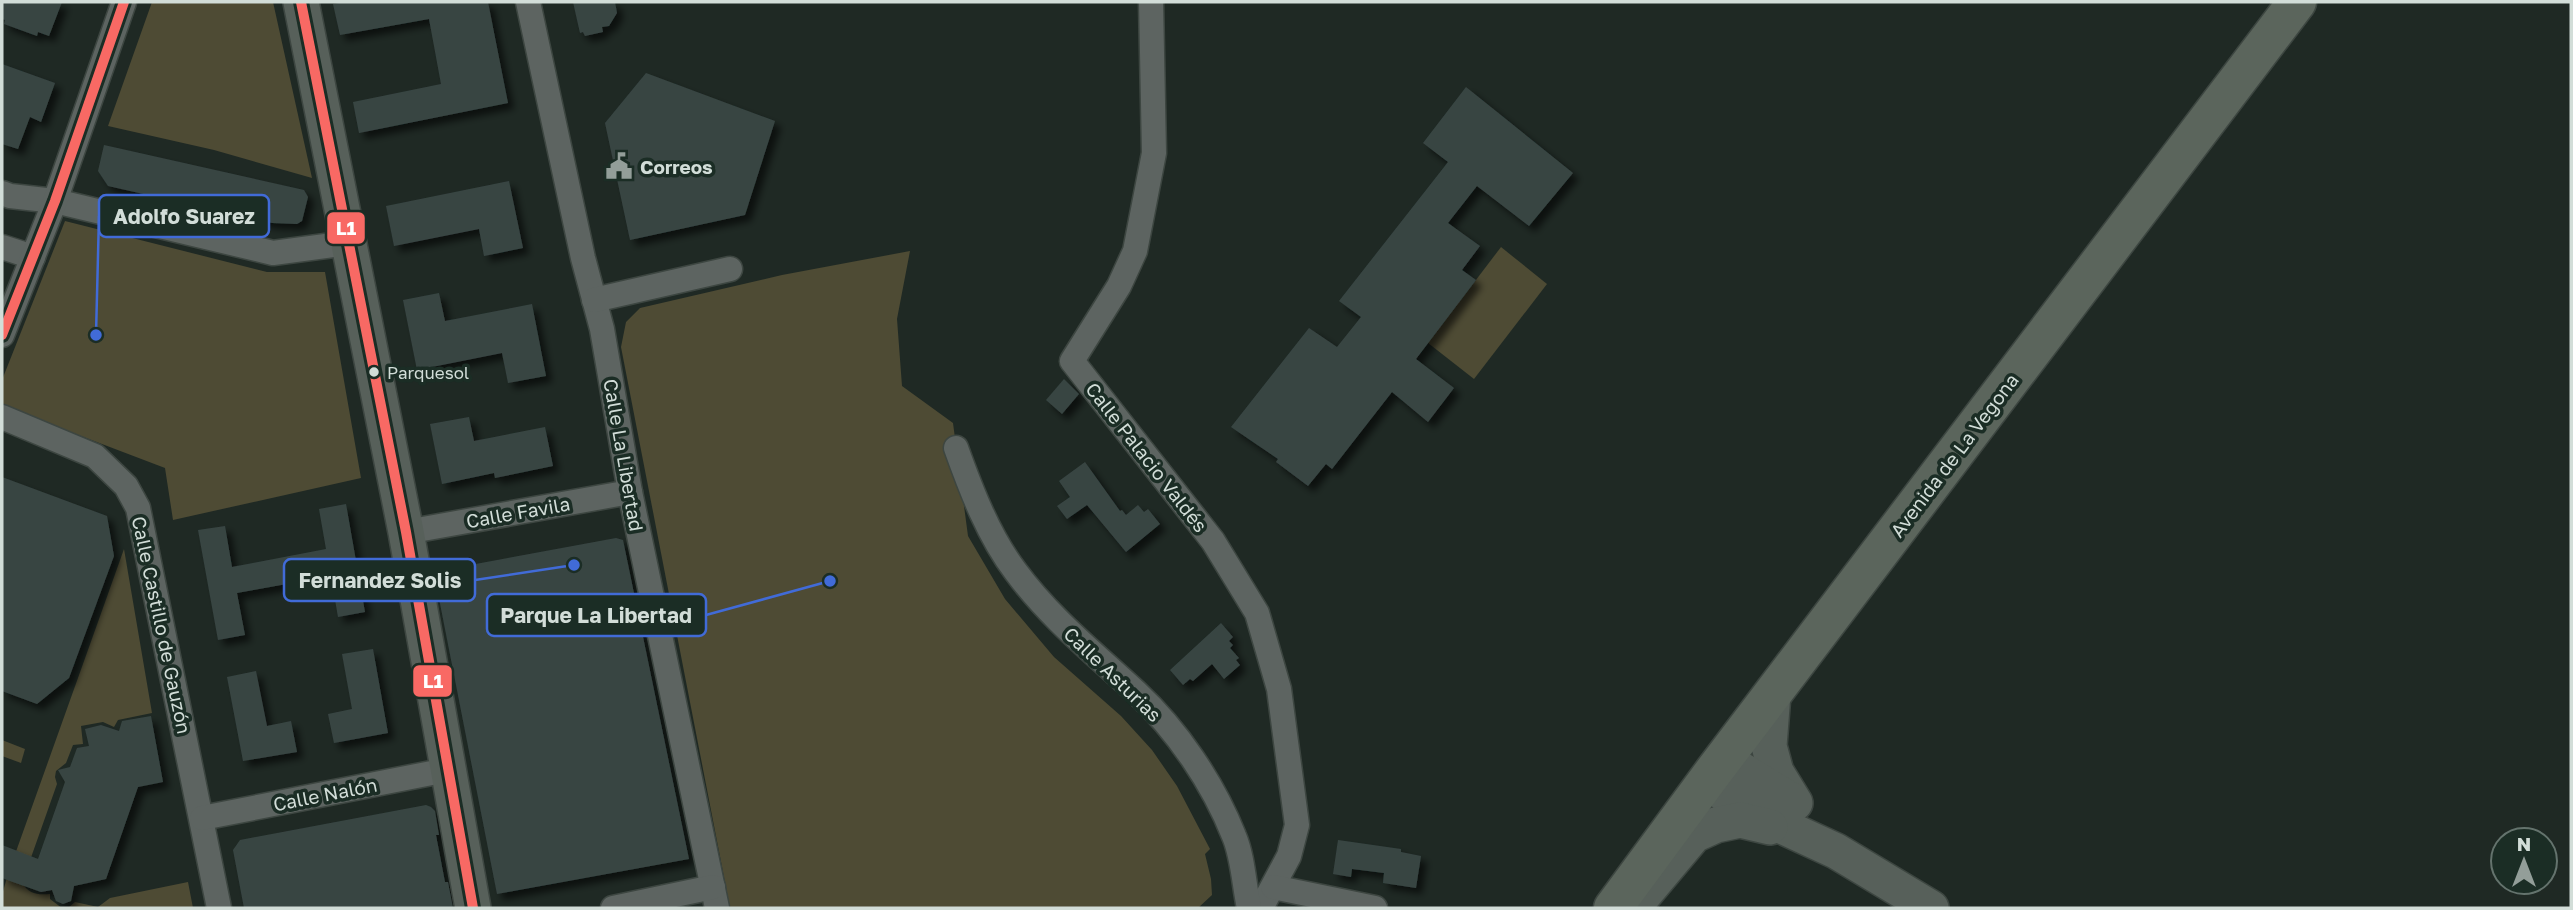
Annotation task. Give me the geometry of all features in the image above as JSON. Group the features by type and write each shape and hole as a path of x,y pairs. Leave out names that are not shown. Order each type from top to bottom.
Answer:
{"main road":[{"name":"Avenida de La Vegona","path":"1613,908 2297,2"}],"street":[{"path":"2,335 55,201 124,2"},
{"path":"301,2 406,532 473,908"},
{"name":"Calle La Libertad","path":"528,2 602,329 630,492 715,898"},
{"name":"Calle Palacio Valdés","path":"1151,2 1154,153 1135,250 1119,286 1072,361 1213,541 1257,613 1279,690 1297,825 1289,856 1267,898"},
{"path":"2,193 55,201 273,253 348,243"},
{"path":"2,247 33,257"},
{"path":"594,300 730,269"},
{"name":"Calle Castillo de Gauzón","path":"2,417 95,456 126,486 138,508 219,908"},
{"name":"Calle Asturias","path":"956,449 992,530 1015,571 1058,622 1138,694 1191,758 1235,837 1249,908"},
{"name":"Calle Favila","path":"406,532 630,492"},
{"path":"1773,694 1769,746 1792,816"},
{"path":"1714,771 1740,769 1836,851 1931,908"},
{"name":"Calle Nalón","path":"202,818 447,770"},
{"path":"1632,908 1694,835 1716,825 1740,820 1792,816"},
{"path":"613,908 715,898"},
{"path":"1267,898 1375,908"}],"shaded area":[{"path":"152,2 273,2 312,178 214,150 108,126"},
{"path":"65,221 267,272 325,272 361,478 173,520 165,468 2,406 2,380"},
{"path":"1501,247 1547,284 1474,379 1428,343"},
{"path":"910,251 897,319 902,386 953,423 968,536 1005,599 1054,657 1121,716 1152,750 1177,786 1210,849 1205,854 1212,895 1198,908 730,908 621,347 626,322 640,308 782,275"},
{"path":"124,549 152,713 118,720 114,727 103,722 81,726 83,744 73,745 66,763 56,771 57,784 22,883 34,893 50,894 50,899 62,908 2,908 2,895"},
{"path":"2,740 25,749 21,763 2,756"},
{"path":"188,882 193,908 62,908 75,902 98,907 110,898"}],"building":[{"path":"2,2 62,2 49,36 38,32 37,36 4,24"},
{"path":"488,2 508,103 359,133 353,102 441,84 429,19 340,35 333,4"},
{"path":"573,2 615,2 617,13 609,26 602,27 603,32 585,36 583,32 580,33"},
{"path":"2,64 55,83 41,122 30,117 18,149 2,144"},
{"path":"646,73 775,121 745,215 630,240 605,123"},
{"path":"1466,87 1573,173 1529,226 1477,186 1448,223 1480,246 1462,270 1476,280 1416,359 1454,388 1428,422 1392,392 1332,469 1326,464 1308,486 1276,462 1278,459 1231,427 1309,328 1337,347 1361,317 1339,301 1448,162 1423,143"},
{"path":"104,145 304,190 308,197 302,221 297,224 272,223 108,186 98,171"},
{"path":"509,181 523,248 484,256 479,229 394,246 386,206"},
{"path":"439,293 445,321 532,304 546,376 508,383 502,353 417,370 403,300"},
{"path":"1064,379 1079,394 1062,414 1046,400"},
{"path":"469,417 474,441 545,427 553,466 495,478 494,473 442,484 430,424"},
{"path":"1085,462 1120,511 1126,515 1138,505 1144,512 1148,509 1160,524 1126,552 1087,505 1067,519 1057,506 1070,497 1059,481"},
{"path":"2,477 107,516 114,556 69,678 37,704 2,691"},
{"path":"346,504 365,612 338,617 331,576 237,593 245,635 218,640 198,530 225,526 232,567 326,549 319,509"},
{"path":"616,538 623,540 689,859 497,894 435,578 438,571"},
{"path":"1221,623 1233,637 1229,641 1233,645 1230,648 1239,658 1236,660 1240,665 1224,679 1212,664 1193,681 1190,679 1183,685 1170,670"},
{"path":"373,649 388,733 334,743 328,714 352,709 342,654"},
{"path":"256,671 267,726 291,721 297,752 243,761 227,677"},
{"path":"151,716 163,782 138,787 106,879 74,886 71,901 63,904 56,901 52,890 41,892 2,878 2,845 38,859 65,782 58,770 70,767 77,748 89,746 85,729 101,725 119,731 122,721"},
{"path":"426,805 435,811 439,835 436,835 453,908 244,908 233,850 240,840"},
{"path":"1338,840 1401,849 1401,852 1421,856 1416,888 1383,883 1384,873 1352,869 1351,877 1333,874"}],"transit line":[{"name":"L1","path":"2,335 55,201 124,2"},
{"name":"L1","path":"301,2 406,532 473,908"}],"place":[{"name":"Correos","path":"619,166"},
{"name":"Adolfo Suarez","path":"96,335"},
{"name":"Parquesol","path":"374,372"},
{"name":"Fernandez Solis","path":"574,565"},
{"name":"Parque La Libertad","path":"830,581"}]}
